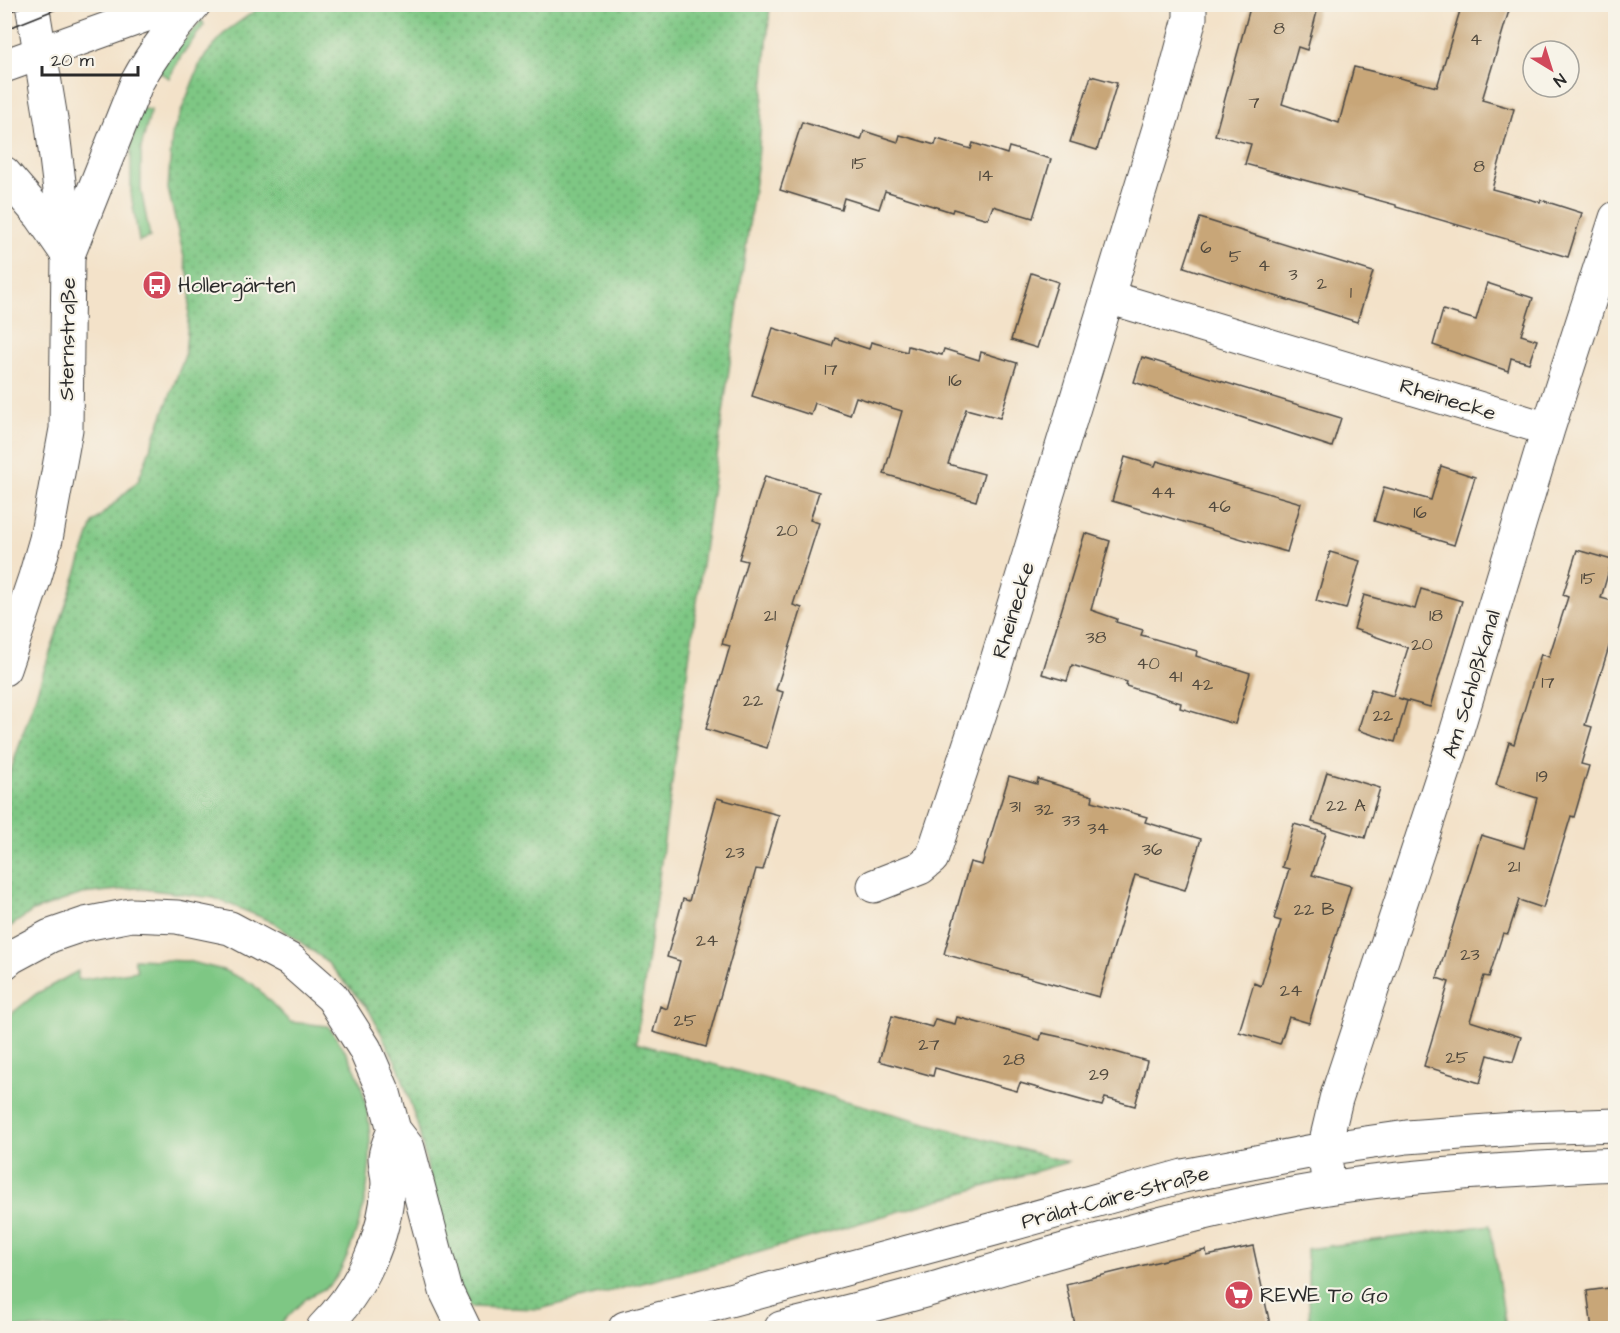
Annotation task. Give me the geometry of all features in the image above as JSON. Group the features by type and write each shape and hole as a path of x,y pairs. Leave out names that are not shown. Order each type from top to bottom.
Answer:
{"street":[{"name":"Sternstraße","path":"4,669 46,539 66,429 68,255 42,52 32,4"},
{"path":"4,66 177,4"},
{"path":"68,255 137,82 148,61 168,33 194,4"},
{"name":"Rheinecke","path":"874,886 920,868 932,858 995,669 1173,82 1190,18 1190,4"},
{"path":"4,173 41,216 68,255"},
{"name":"Am Schloßkanal","path":"1324,1149 1340,1088 1451,750 1548,429 1616,219"},
{"name":"Rheinecke","path":"1108,297 1548,429"},
{"path":"4,963 50,936 85,924 131,915 177,916 230,928 290,960 332,997 364,1049 384,1093 394,1130 408,1148 446,1292 464,1329"},
{"name":"Prälat-Caire-Straße","path":"625,1329 1183,1176 1324,1149 1418,1137 1528,1128 1616,1125"},
{"path":"323,1329 337,1314 369,1264 382,1229 388,1183 385,1155 394,1130"},
{"path":"1324,1149 1329,1188"},
{"name":"Prälat-Caire-Straße","path":"781,1329 1174,1220 1276,1197 1329,1188 1517,1169 1616,1164"},
{"path":"994,1229 1004,1266"}],"green space":[{"path":"263,5 770,5 758,160 636,1043 1068,1162 726,1262 540,1309 470,1307 457,1282 418,1127 399,1068 369,1010 326,961 273,922 214,898 136,888 82,894 33,911 5,930 5,788 93,523 138,481 185,355 191,287 168,189 172,135 201,61 225,32"},
{"path":"202,20 204,25 181,56 169,78 157,71"},
{"path":"140,108 151,110 141,148 141,190 150,237 139,241 131,194 131,145"},
{"path":"134,959 187,961 223,970 253,984 290,1022 328,1026 355,1069 366,1105 370,1146 367,1187 358,1227 341,1270 332,1283 306,1299 277,1328 5,1328 5,1019 36,994 78,971 78,980 137,971"},
{"path":"1490,1225 1506,1328 1310,1328 1307,1249"}],"building":[{"path":"1251,4 1319,4 1307,50 1298,47 1282,104 1339,123 1354,67 1437,87 1462,4 1511,4 1482,100 1514,109 1492,189 1540,202 1541,200 1582,213 1568,257 1396,207 1396,205 1245,164 1251,144 1215,135"},
{"path":"1091,76 1117,83 1097,150 1070,142"},
{"path":"802,122 861,140 864,131 898,142 900,135 935,145 937,139 971,149 973,143 1007,154 1009,147 1051,159 1033,218 993,206 988,219 953,209 952,212 885,191 879,209 844,198 841,209 780,190"},
{"path":"1200,218 1373,272 1357,322 1184,267"},
{"path":"1031,273 1058,282 1037,348 1011,340"},
{"path":"1487,283 1533,298 1521,335 1537,340 1529,363 1511,358 1508,371 1433,345 1443,310 1476,320"},
{"path":"773,328 832,346 835,338 869,349 871,342 907,352 908,346 942,355 944,349 979,360 981,352 1017,363 1000,418 966,409 948,464 984,474 976,501 884,474 902,411 856,397 850,415 815,403 811,415 752,396"},
{"path":"1142,357 1341,418 1332,447 1134,382"},
{"path":"1125,457 1155,466 1157,461 1301,503 1287,552 1112,501"},
{"path":"1441,466 1475,477 1454,545 1374,521 1384,487 1431,500"},
{"path":"765,476 819,492 810,520 819,523 793,605 802,608 776,690 783,692 767,748 706,729 730,646 722,644 747,561 739,559"},
{"path":"1085,533 1110,541 1091,610 1117,619 1116,622 1143,630 1141,635 1197,651 1196,656 1250,673 1235,724 1180,708 1181,703 1126,686 1127,682 1072,665 1067,681 1042,674"},
{"path":"1577,550 1612,560 1601,598 1616,602 1616,624 1585,725 1592,727 1581,764 1589,766 1543,908 1519,900 1508,934 1503,933 1489,977 1484,976 1470,1021 1521,1037 1513,1062 1488,1055 1480,1083 1424,1066 1449,982 1437,978 1481,835 1524,848 1537,798 1496,785 1509,742 1514,744 1541,654 1549,657 1568,597 1563,595"},
{"path":"1330,552 1360,561 1346,609 1316,601"},
{"path":"1421,589 1462,601 1430,707 1398,698 1407,701 1395,742 1358,730 1371,689 1393,696 1408,648 1354,629 1364,595 1415,609"},
{"path":"1327,772 1380,788 1365,838 1312,822"},
{"path":"1009,776 1037,784 1038,779 1093,796 1092,801 1147,817 1145,822 1201,839 1185,890 1135,875 1099,997 944,954 970,862 982,865"},
{"path":"717,798 779,815 763,870 756,869 706,1047 653,1032 660,1006 667,1009 680,961 667,957 683,899 689,901"},
{"path":"1294,824 1326,833 1312,875 1351,886 1309,1023 1289,1017 1280,1044 1239,1032 1254,983 1261,986 1281,921 1274,919 1289,869 1282,867"},
{"path":"892,1016 932,1027 935,1019 955,1024 957,1017 1040,1040 1042,1033 1070,1039 1147,1061 1135,1106 1105,1098 1102,1106 1020,1083 1017,1091 935,1068 933,1076 879,1061"},
{"path":"1253,1246 1271,1329 1076,1329 1066,1284 1206,1250 1207,1256"},
{"path":"1616,1287 1616,1327 1592,1329 1587,1291"}],"tram line":[{"path":"4,14 28,4"},
{"path":"4,30 69,4"}],"place":[{"name":"Hollergärten","path":"157,285"},
{"name":"REWE To Go","path":"1239,1295"}]}
